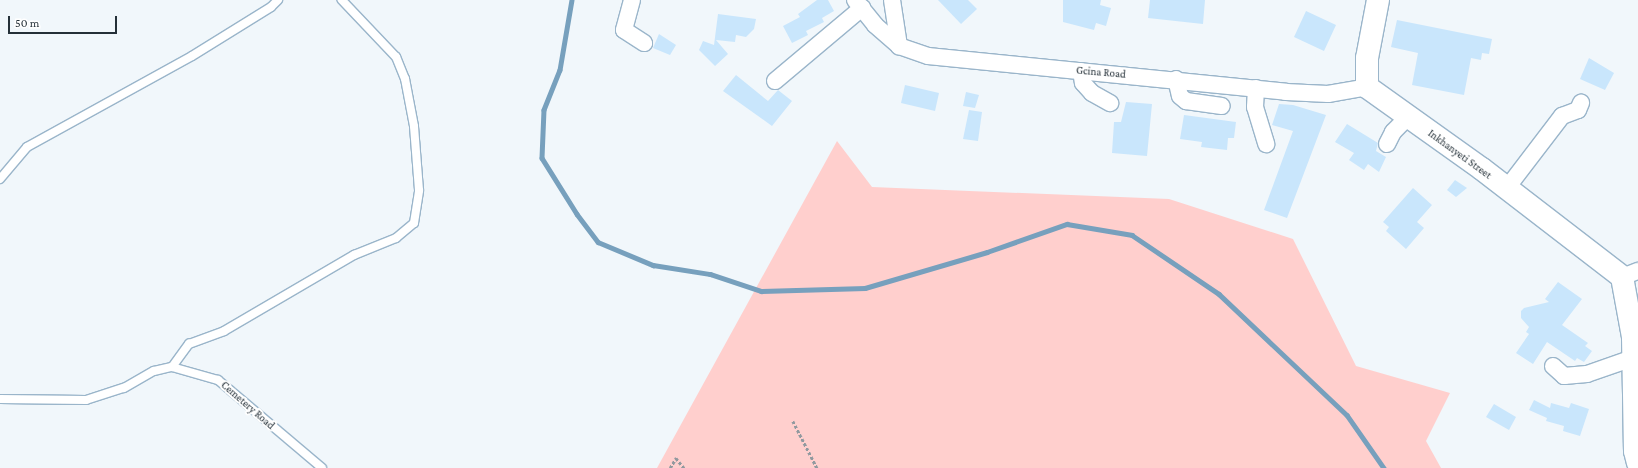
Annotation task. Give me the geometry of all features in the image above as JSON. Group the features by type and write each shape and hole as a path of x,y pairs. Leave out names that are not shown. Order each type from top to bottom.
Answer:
{"street":[{"path":"632,0 624,30 644,43"},
{"path":"892,0 899,46"},
{"path":"1367,87 1367,58 1378,0"},
{"path":"775,81 858,4"},
{"name":"Gcina Road","path":"858,4 875,25 899,46 928,56 1328,94 1367,87"},
{"path":"1081,70 1083,83 1092,93 1110,103"},
{"path":"1176,80 1180,96 1186,101 1222,106"},
{"name":"Inkhanyeti Street","path":"1367,87 1630,274"},
{"path":"1256,88 1255,107 1266,144"},
{"path":"1507,188 1562,116 1578,110 1581,103"},
{"path":"1387,144 1393,132 1408,117"},
{"path":"1630,274 1635,352 1635,451 1638,463"},
{"path":"1553,366 1564,376 1586,374 1635,352"}],"lane":[{"path":"0,179 27,147 192,56 271,7 278,0"},
{"path":"172,367 189,344 224,331 354,255 396,238 414,223 419,190 414,126 405,79 396,57 371,28 342,0"},
{"name":"Cemetery Road","path":"0,399 86,400 124,388 154,371 172,367 218,380 322,468"}],"path":[{"path":"793,421 817,468"},
{"path":"670,468 676,458 684,468"}],"shaded area":[{"path":"837,141 872,187 1169,199 1293,239 1356,366 1450,393 1426,441 1441,468 657,468"}],"building":[{"path":"817,0 828,0 834,11 822,18 824,22 806,31 808,35 792,43 783,26 800,17 798,14"},
{"path":"938,0 968,0 977,9 961,24"},
{"path":"1063,0 1101,0 1100,5 1111,8 1106,26 1096,23 1094,30 1063,22"},
{"path":"1150,0 1205,0 1203,24 1148,18"},
{"path":"1306,11 1336,25 1324,51 1294,37"},
{"path":"718,14 756,19 754,29 746,37 736,35 735,42 716,40 728,54 715,66 699,50 703,41 714,45"},
{"path":"1397,20 1492,39 1489,54 1482,53 1481,60 1471,58 1464,95 1412,85 1418,53 1391,47"},
{"path":"659,34 676,45 670,55 653,48"},
{"path":"1589,58 1614,73 1605,90 1580,79"},
{"path":"736,75 768,101 778,90 792,101 772,126 723,91"},
{"path":"905,85 939,93 935,111 901,103"},
{"path":"966,92 979,95 975,108 963,106"},
{"path":"1126,102 1152,104 1147,156 1112,153 1114,122 1121,122"},
{"path":"1279,104 1293,105 1326,115 1287,218 1264,210 1293,131 1272,125"},
{"path":"969,110 982,112 978,141 963,139"},
{"path":"1184,115 1236,122 1234,138 1228,138 1227,150 1201,147 1202,142 1180,139"},
{"path":"1347,124 1378,143 1376,151 1386,157 1379,172 1368,164 1364,170 1349,160 1354,153 1335,142"},
{"path":"1455,180 1467,188 1456,197 1447,190"},
{"path":"1413,188 1432,205 1417,222 1424,228 1406,249 1386,231 1389,227 1383,222"},
{"path":"1558,282 1582,299 1562,325 1588,343 1585,346 1592,351 1584,362 1577,358 1575,361 1547,342 1533,364 1516,353 1529,334 1526,332 1529,327 1521,318 1521,311 1524,308 1549,302 1545,299"},
{"path":"1534,400 1550,408 1551,403 1569,408 1571,403 1589,409 1580,436 1563,431 1564,426 1546,421 1547,418 1529,410"},
{"path":"1494,404 1516,417 1509,430 1486,417"}],"waterway":[{"path":"572,0 560,70 544,110 542,158 577,214 598,242 653,265 710,274 761,291 865,288 987,252 1067,224 1132,235 1219,294 1347,415 1384,468"}]}
